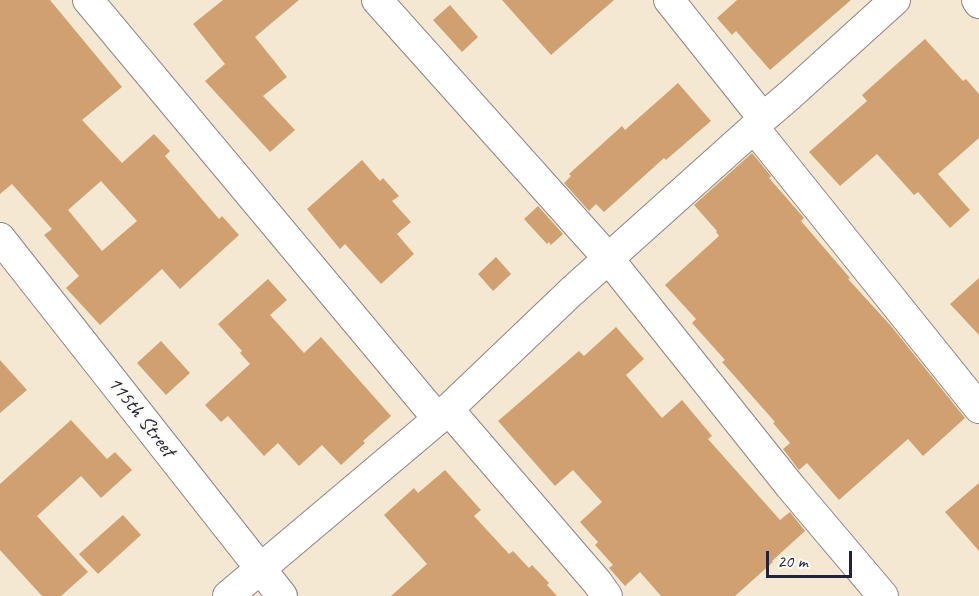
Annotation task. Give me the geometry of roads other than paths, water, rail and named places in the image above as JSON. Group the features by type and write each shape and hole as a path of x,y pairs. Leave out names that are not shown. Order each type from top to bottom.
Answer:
{"street":[{"path":"88,0 443,414 597,582 607,596"},
{"path":"377,0 608,258 797,495 884,596"},
{"path":"669,0 758,123 979,408"},
{"path":"228,596 443,414 608,258 896,0"},
{"name":"115th Street","path":"0,238 282,596"}]}
